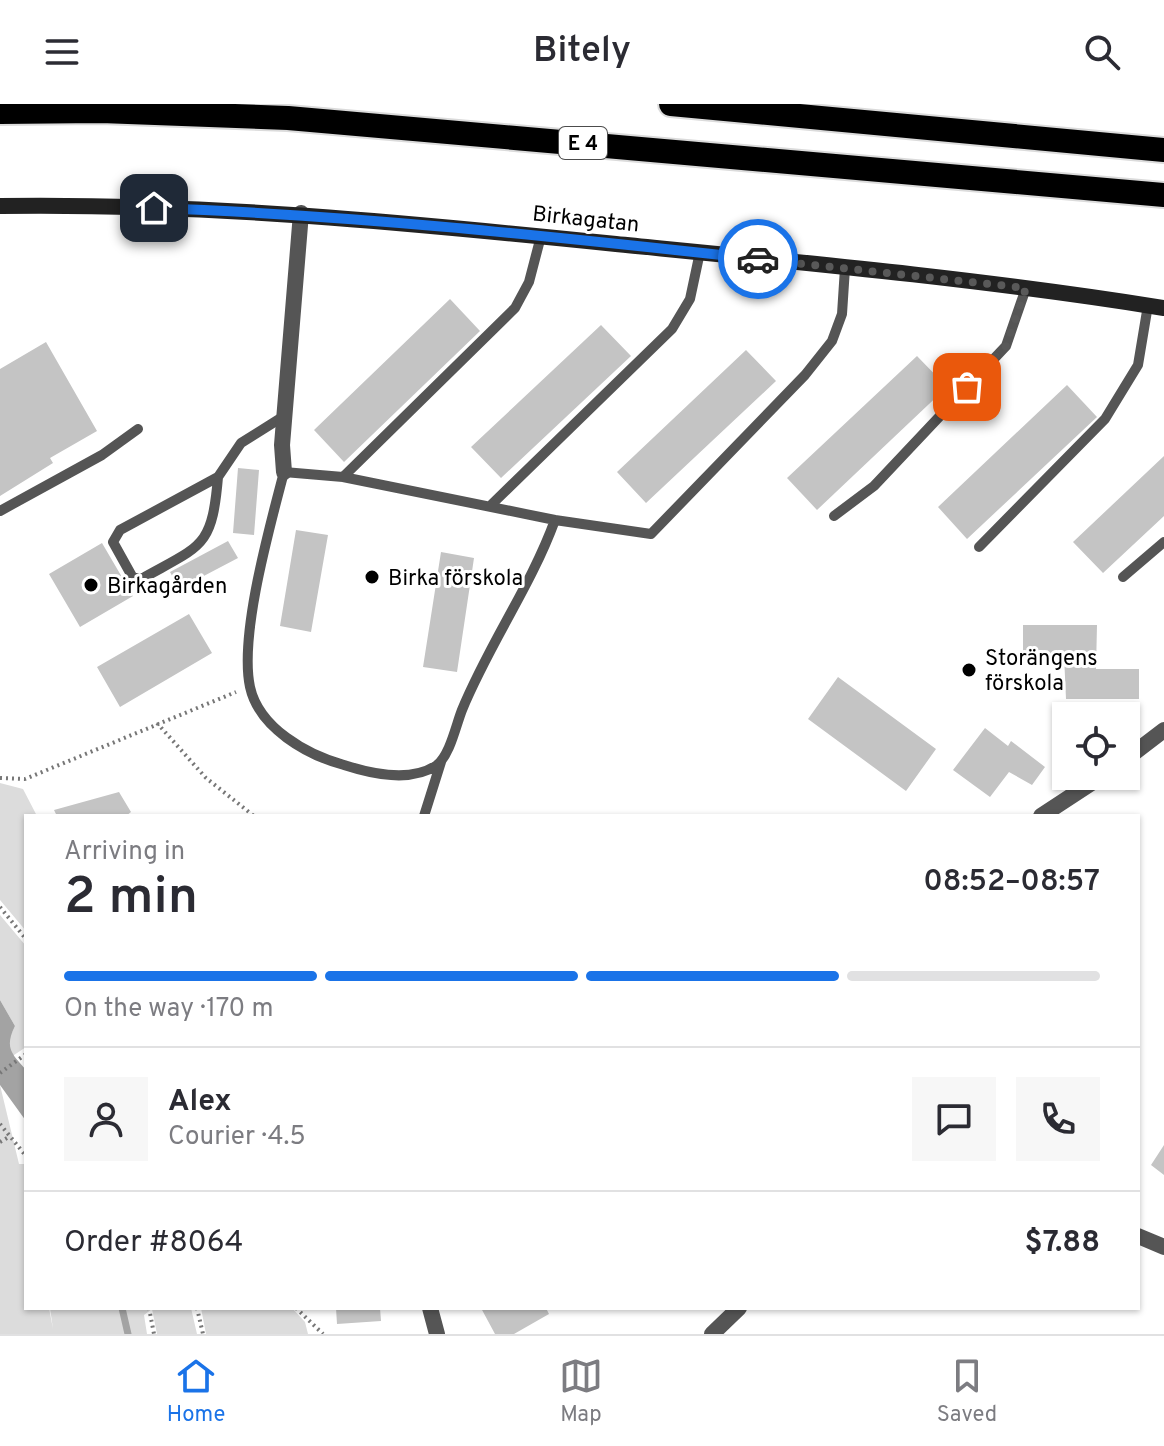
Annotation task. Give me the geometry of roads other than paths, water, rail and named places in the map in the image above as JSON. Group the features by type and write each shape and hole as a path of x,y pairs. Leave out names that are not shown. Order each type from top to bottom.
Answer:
{"highway":[{"path":"671,104 1164,150"},
{"name":"E 4","path":"0,112 101,111 288,118 1164,195"}],"street":[{"name":"Birkagatan","path":"0,206 301,213 700,252 1026,288 1156,306"},
{"path":"284,472 284,416 301,213"},
{"path":"1140,748 1164,730"},
{"path":"1044,814 1081,790"},
{"path":"1140,1237 1164,1247"},
{"path":"431,1310 437,1334"},
{"path":"712,1334 737,1310"}],"lane":[{"path":"343,477 515,308 529,282 541,236"},
{"path":"490,506 672,329 690,299 700,252"},
{"path":"441,762 422,774 375,774 337,763 295,745 256,703 250,686 250,622 284,472 343,477 555,520 651,534 805,375 832,341 842,314 845,268"},
{"path":"834,516 874,486 1006,346 1026,288"},
{"path":"979,547 1105,419 1138,365 1156,306"},
{"path":"218,477 215,519 201,546 143,578 133,578 113,542 120,530 218,477 241,443 284,416"},
{"path":"0,511 102,455 138,429"},
{"path":"425,814 441,762 466,702 539,564 555,520"},
{"path":"1123,577 1164,542"}],"waterway":[{"path":"122,1310 128,1334"}],"place":[{"name":"Birka förskola","path":"372,577"},
{"name":"Birkagården","path":"91,585"},
{"name":"Storängens förskola","path":"969,670"}]}
